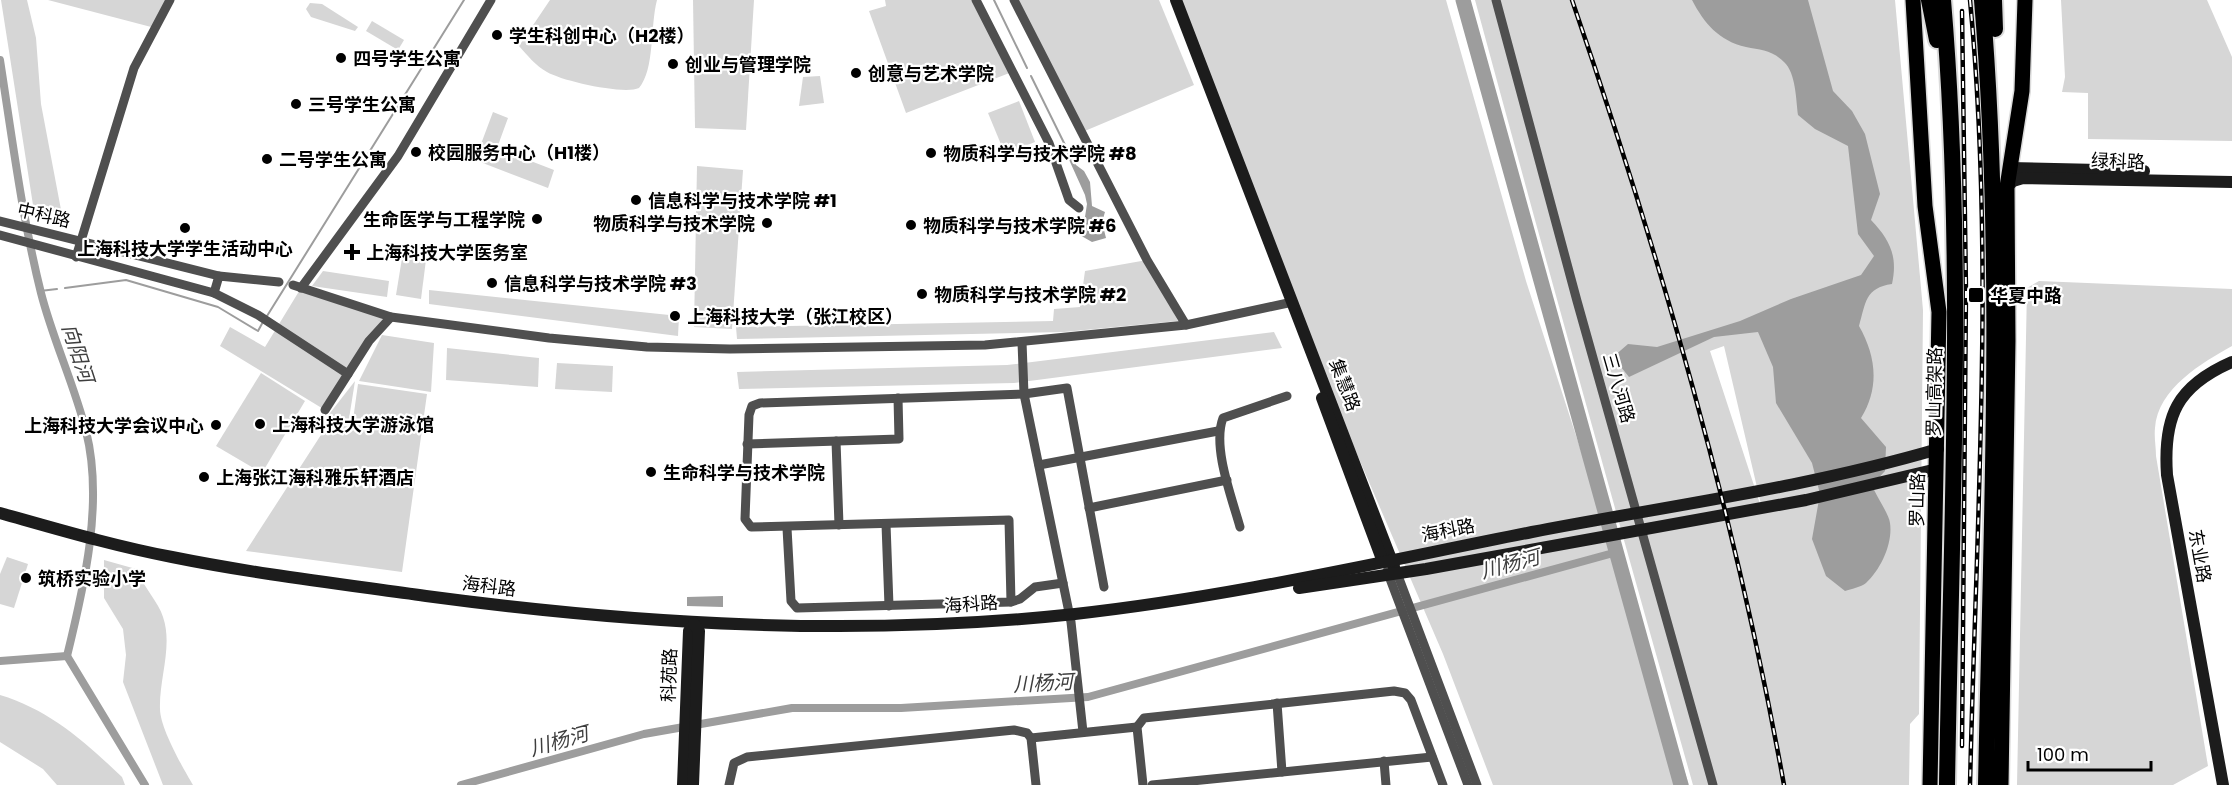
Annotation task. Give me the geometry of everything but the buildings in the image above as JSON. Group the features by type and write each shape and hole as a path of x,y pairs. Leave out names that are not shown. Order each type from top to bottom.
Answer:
{"highway":[{"path":"1931,0 1941,62 1955,270"},
{"name":"罗山高架路","path":"1943,0 1951,130 1955,270 1946,785"},
{"path":"1982,0 1991,129 1994,270"},
{"path":"1986,785 1998,87 1995,0"}],"main road":[{"name":"罗山路","path":"1913,0 1925,206 1939,312 1930,785"},
{"path":"2001,785 2008,330 2007,187 2022,91 2025,0"}],"street":[{"path":"76,257 134,68 170,0"},
{"path":"491,0 398,156 297,287 391,317 549,338 647,347 730,349 985,345 1022,342 1186,325 1288,303"},
{"path":"976,0 1049,143 1069,200 1079,208"},
{"path":"1014,0 1147,260 1186,325"},
{"name":"集慧路","path":"1168,0 1477,785"},
{"name":"集慧路","path":"1176,0 1388,561"},
{"name":"三八河路","path":"1496,0 1639,528 1713,785"},
{"name":"绿科路","path":"2009,168 2232,174"},
{"name":"绿科路","path":"2007,187 2013,181 2023,178 2054,177 2232,182"},
{"name":"中科路","path":"0,221 219,276 279,282"},
{"name":"中科路","path":"0,235 214,293 258,315 348,374"},
{"path":"214,293 219,276"},
{"path":"325,410 369,341 391,317"},
{"path":"1022,342 1024,394 1070,618 1083,732"},
{"name":"东业路","path":"2223,785 2167,475 2165,446 2170,420 2186,390 2210,372 2232,362"},
{"path":"1011,602 1009,520 787,528 755,528 746,522 749,410 755,404 1024,394 1066,388 1104,587"},
{"path":"1240,527 1227,480 1218,431 1223,418 1287,396"},
{"path":"747,444 899,439 898,399"},
{"path":"1039,465 1218,431"},
{"path":"836,441 839,525"},
{"name":"海科路","path":"1070,618 1230,592 1582,523 1740,495 1898,461 1938,449"},
{"name":"海科路","path":"0,513 105,546 227,567 404,593 694,628 883,634 1070,618 1393,574 1639,528 1806,500 1937,468"},
{"path":"1089,508 1227,480"},
{"name":"海科路","path":"0,520 59,533"},
{"path":"886,524 889,606"},
{"path":"787,528 793,606 800,608 1011,602 1020,599 1031,589 1063,583"},
{"name":"集慧路","path":"1412,624 1468,785"},
{"name":"科苑路","path":"693,785 690,744 694,628"},
{"path":"1143,785 1137,727 1140,721 1150,716 1394,691 1405,693 1411,700 1443,785"},
{"path":"1277,703 1282,772"},
{"path":"1030,738 1137,727"},
{"path":"729,785 729,773 734,763 747,757 1014,730 1028,733 1036,785"},
{"name":"科苑路","path":"683,785 690,744"},
{"path":"1152,785 1432,756"},
{"path":"1384,761 1386,785"}],"shaded area":[{"path":"1,0 27,0 36,38 41,104 62,215 33,205"},
{"path":"48,0 169,0 155,28"},
{"path":"550,0 657,0 648,70 639,88 620,90 579,83 555,76 539,67 519,46"},
{"path":"693,0 754,0 746,130 695,128"},
{"path":"885,0 976,0 1012,72 906,113 869,11 886,6"},
{"path":"1014,0 1159,0 1194,85 1080,133"},
{"path":"1176,0 1446,0 1526,281 1689,785 1493,785 1443,654 1310,345"},
{"path":"1475,0 1895,0 1923,310 1919,714 1910,724 1909,785 1693,785","holes":["1724,346 1763,513 1710,351"]},
{"path":"1692,0 1808,0 1833,91 1852,111 1865,134 1880,194 1871,220 1883,234 1891,249 1894,274 1892,284 1876,289 1868,298 1859,326 1869,349 1873,372 1871,395 1861,418 1886,447 1885,471 1872,485 1890,523 1890,539 1881,563 1871,577 1859,587 1845,591 1826,576 1812,539 1820,494 1812,463 1776,403 1773,367 1758,332 1714,337 1629,377 1613,357 1628,344 1657,347 1740,321 1791,299 1861,275 1874,256 1858,234 1848,146 1815,129 1798,115 1791,73 1780,58 1771,53 1736,44 1720,36 1707,23"},
{"path":"2061,0 2207,0 2232,57 2232,141 2088,139 2088,93 2062,92 2065,77"},
{"path":"310,3 322,4 358,27 355,31 311,17 306,9"},
{"path":"372,21 404,40 398,50 366,31"},
{"path":"820,76 824,103 799,106 803,77"},
{"path":"1019,101 1035,142 1005,154 988,113"},
{"path":"493,112 508,118 497,148 554,170 548,188 475,160"},
{"path":"1073,147 1076,165 1084,171 1090,182 1092,206 1105,212 1102,222 1106,238 1092,242 1078,234 1079,221 1085,217 1087,204 1066,153 1067,149"},
{"path":"697,166 743,170 732,329 694,327"},
{"path":"428,244 421,299 396,295 404,246"},
{"path":"1147,260 1178,321 1064,332 737,339 736,327 1053,321 1054,309 1080,307 1085,271"},
{"path":"323,271 389,281 387,297 312,286"},
{"path":"2039,281 2232,289 2232,346 2183,378 2164,401 2155,428 2156,456 2208,766 2173,785 2017,785 2027,288"},
{"path":"301,288 391,317 325,410 220,346 230,327 265,347"},
{"path":"429,290 679,316 678,336 429,304"},
{"path":"1274,332 1282,348 1014,383 739,389 737,372 1007,365"},
{"path":"382,335 434,343 431,392 359,381"},
{"path":"447,348 539,358 538,387 446,380"},
{"path":"557,363 613,366 612,392 555,389"},
{"name":"上海科技大学游泳馆","path":"261,373 305,401 262,473 216,446"},
{"path":"355,381 348,425 323,422"},
{"path":"358,384 427,394 402,572 246,551 328,424 352,427"},
{"path":"7,557 28,564 14,608 0,604 0,574"},
{"path":"104,560 136,569 163,617 167,639 160,698 161,717 173,748 193,785 163,785 123,682 126,655 123,629 104,598"},
{"path":"723,596 723,607 687,606 687,597"},
{"path":"0,695 35,709 66,728 122,777 125,785 57,785 43,769 0,742"}],"waterway":[{"path":"267,316 464,0"},
{"path":"994,0 1027,68"},
{"path":"1463,0 1681,785"},
{"name":"向阳河","path":"0,60 34,264 46,310 86,431 91,458 93,486 90,544 80,602 67,656"},
{"path":"1031,76 1067,149"},
{"path":"65,288 126,280 218,307 258,331 264,320"},
{"path":"40,291 57,289"},
{"name":"川杨河","path":"461,785 644,734 792,708 901,708 1088,697 1617,552"},
{"path":"0,661 67,656 145,785"}],"railway":[{"path":"1572,0 1636,193 1693,388 1743,586 1784,785"},
{"path":"1970,0 1977,98 1983,294 1970,785"},
{"path":"1962,11 1966,291 1962,746"}],"place":[{"name":"学生科创中心（H2楼）","path":"497,35"},
{"name":"四号学生公寓","path":"341,58"},
{"name":"创业与管理学院","path":"673,64"},
{"name":"创意与艺术学院","path":"856,73"},
{"name":"三号学生公寓","path":"296,104"},
{"name":"校园服务中心（H1楼）","path":"416,152"},
{"name":"物质科学与技术学院 #8","path":"931,153"},
{"name":"二号学生公寓","path":"267,159"},
{"name":"信息科学与技术学院 #1","path":"636,200"},
{"name":"生命医学与工程学院","path":"537,219"},
{"name":"物质科学与技术学院","path":"767,223"},
{"name":"物质科学与技术学院 #6","path":"911,225"},
{"name":"上海科技大学学生活动中心","path":"185,228"},
{"name":"上海科技大学医务室","path":"352,252"},
{"name":"信息科学与技术学院 #3","path":"492,283"},
{"name":"物质科学与技术学院 #2","path":"922,294"},
{"name":"华夏中路","path":"1976,295"},
{"name":"上海科技大学（张江校区）","path":"675,316"},
{"name":"上海科技大学游泳馆","path":"260,424"},
{"name":"上海科技大学会议中心","path":"216,425"},
{"name":"生命科学与技术学院","path":"651,472"},
{"name":"上海张江海科雅乐轩酒店","path":"204,477"},
{"name":"筑桥实验小学","path":"26,578"}]}
